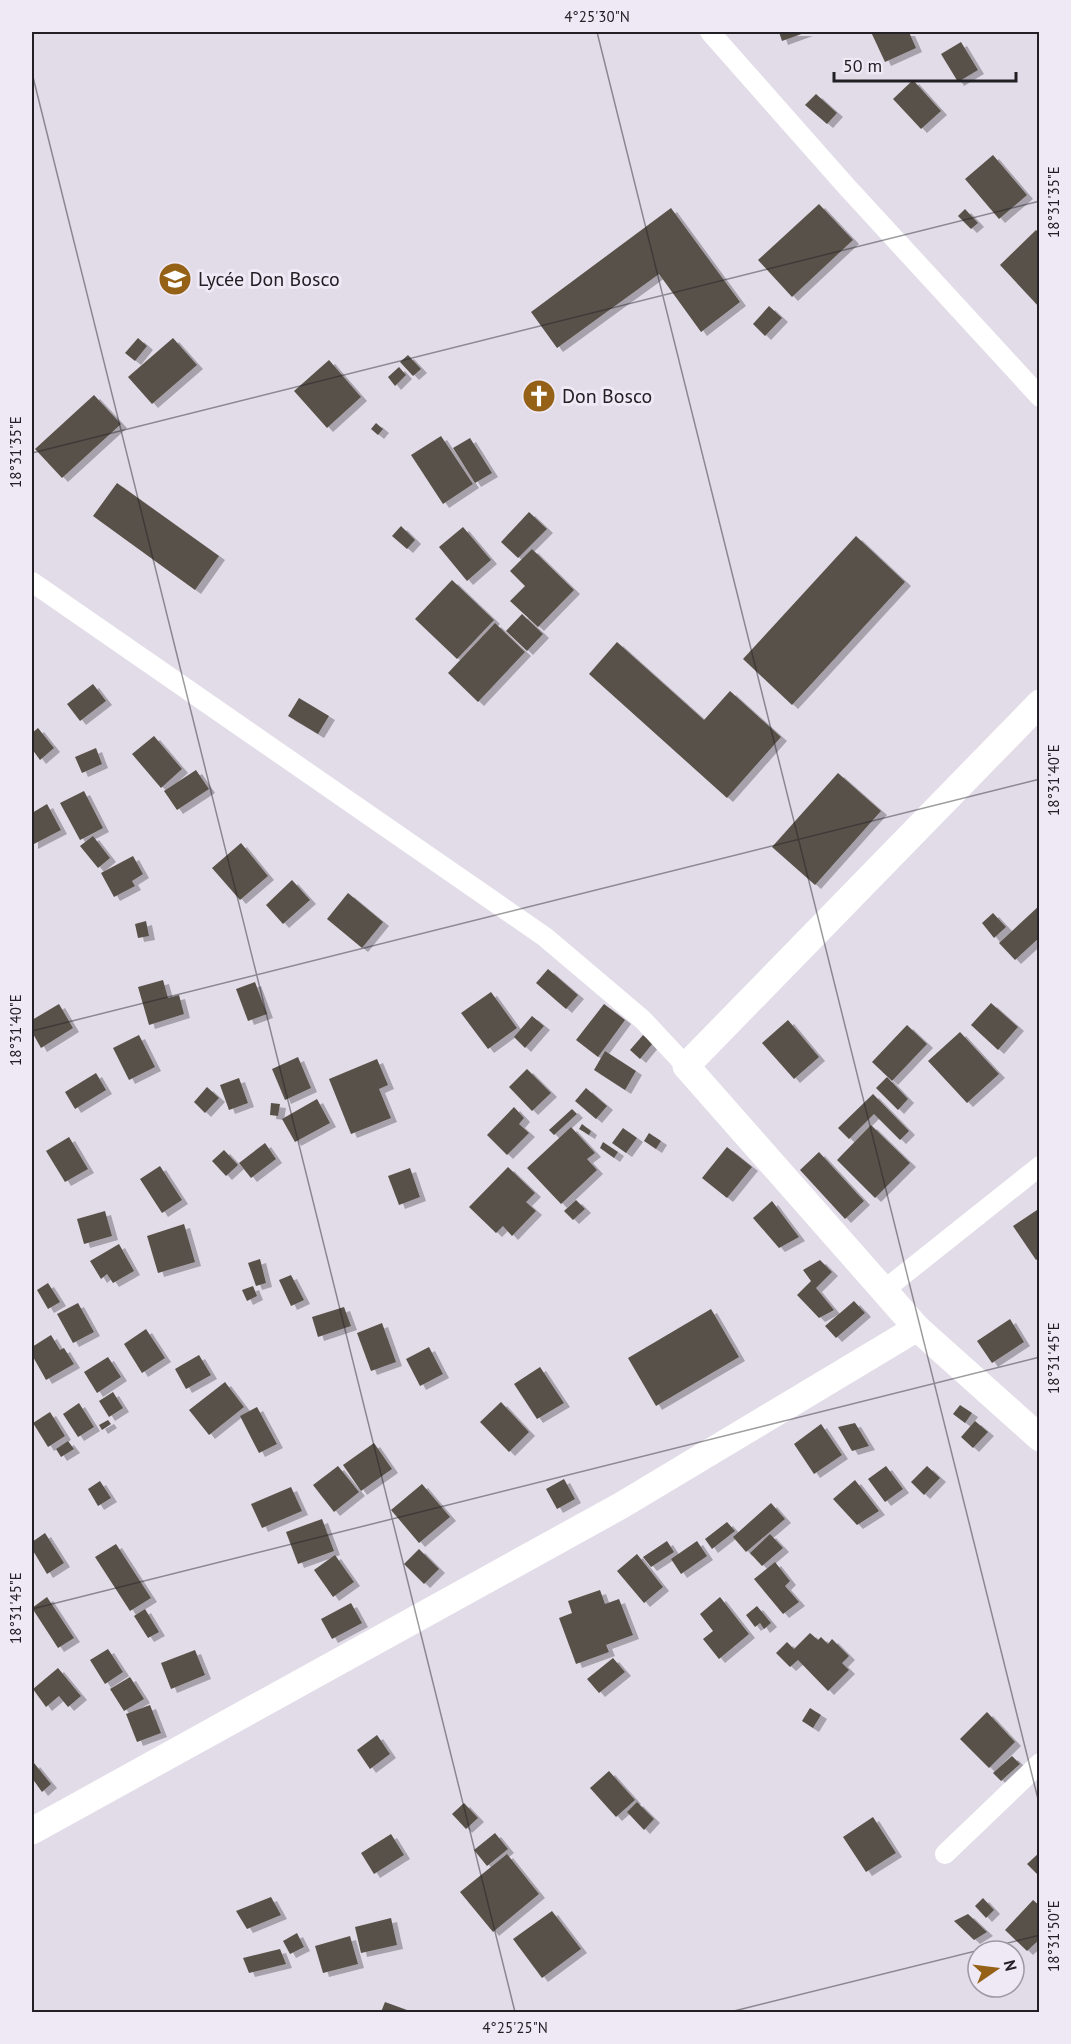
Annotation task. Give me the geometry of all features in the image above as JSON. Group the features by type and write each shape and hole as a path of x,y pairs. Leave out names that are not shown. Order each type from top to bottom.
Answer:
{"street":[{"path":"710,32 847,187 1040,398"},
{"path":"32,582 545,937 643,1020 917,1328 1038,1434"},
{"path":"686,1066 1040,703"},
{"path":"883,1291 1040,1166"},
{"path":"32,1831 622,1505 917,1328"},
{"path":"945,1854 1040,1763"}],"building":[{"path":"779,32 807,32 782,41"},
{"path":"871,32 909,32 916,48 885,62"},
{"path":"961,42 978,70 958,82 941,54"},
{"path":"913,80 941,111 921,129 893,99"},
{"path":"816,94 837,113 827,124 805,105"},
{"path":"993,155 1027,195 999,219 965,179"},
{"path":"819,204 853,240 792,297 758,260"},
{"path":"671,208 740,302 701,332 659,274 557,348 531,312"},
{"path":"965,209 978,223 971,229 958,216"},
{"path":"1036,230 1040,234 1040,308 1000,265"},
{"path":"769,306 782,318 765,336 753,324"},
{"path":"138,338 147,346 135,361 125,353"},
{"path":"173,338 197,365 152,404 128,377"},
{"path":"408,355 421,369 413,376 400,362"},
{"path":"329,360 361,397 327,428 294,391"},
{"path":"399,367 406,375 395,386 388,377"},
{"path":"94,395 121,424 62,478 35,449"},
{"path":"376,423 383,429 378,435 371,429"},
{"path":"441,436 473,484 443,504 411,455"},
{"path":"470,438 492,473 475,483 453,448"},
{"path":"117,483 219,556 195,590 93,516"},
{"path":"529,512 547,529 518,558 501,542"},
{"path":"401,526 415,540 407,549 392,536"},
{"path":"463,527 491,560 467,581 439,547"},
{"path":"856,536 905,582 792,705 743,659"},
{"path":"532,549 574,590 538,627 510,601 525,586 510,571"},
{"path":"452,580 494,620 457,659 415,619"},
{"path":"522,614 543,634 527,651 506,631"},
{"path":"495,623 525,652 478,702 448,673"},
{"path":"617,642 704,720 730,691 781,737 727,798 589,674"},
{"path":"93,684 106,701 80,721 67,704"},
{"path":"299,698 329,716 318,734 288,716"},
{"path":"38,728 54,748 40,760 32,749 32,733"},
{"path":"154,736 182,769 161,788 132,754"},
{"path":"96,748 102,764 82,773 75,757"},
{"path":"196,770 209,789 177,810 164,791"},
{"path":"838,773 881,811 815,885 772,847"},
{"path":"84,791 103,828 80,840 60,803"},
{"path":"47,804 61,830 32,845 32,813"},
{"path":"93,836 110,858 98,868 80,846"},
{"path":"241,843 268,876 240,900 212,868"},
{"path":"133,856 143,874 132,881 135,886 114,897 101,873"},
{"path":"292,880 310,900 283,924 266,905"},
{"path":"348,893 383,922 362,948 327,919"},
{"path":"1040,905 1040,937 1015,960 999,943"},
{"path":"993,913 1006,927 994,938 982,923"},
{"path":"146,921 149,936 138,938 135,924"},
{"path":"548,969 578,995 566,1009 536,983"},
{"path":"163,980 168,998 179,995 184,1014 149,1025 138,987"},
{"path":"255,982 267,1014 248,1021 236,989"},
{"path":"491,992 517,1028 488,1049 461,1013"},
{"path":"991,1003 1018,1027 998,1050 971,1025"},
{"path":"59,1004 73,1028 41,1048 32,1032 32,1020"},
{"path":"604,1004 625,1020 598,1057 576,1040"},
{"path":"532,1016 544,1026 525,1048 514,1037"},
{"path":"788,1020 819,1057 794,1079 762,1043"},
{"path":"907,1025 927,1044 892,1081 872,1062"},
{"path":"960,1032 999,1074 967,1103 928,1061"},
{"path":"139,1035 155,1067 129,1080 113,1048"},
{"path":"643,1035 653,1043 640,1059 630,1050"},
{"path":"605,1051 636,1071 625,1090 594,1070"},
{"path":"298,1057 311,1088 285,1100 272,1069"},
{"path":"377,1059 388,1085 379,1089 391,1118 351,1134 329,1079"},
{"path":"527,1069 551,1093 532,1111 509,1087"},
{"path":"96,1073 106,1090 75,1109 65,1092"},
{"path":"887,1077 908,1099 898,1110 876,1088"},
{"path":"239,1078 248,1103 229,1110 220,1085"},
{"path":"207,1087 219,1098 205,1113 194,1102"},
{"path":"586,1088 607,1106 596,1119 575,1101"},
{"path":"873,1094 909,1131 900,1140 874,1114 849,1139 838,1128"},
{"path":"317,1099 330,1123 295,1142 282,1119"},
{"path":"271,1103 280,1104 278,1116 270,1115"},
{"path":"514,1107 524,1118 519,1124 529,1133 507,1155 487,1135"},
{"path":"572,1109 577,1114 554,1135 549,1130"},
{"path":"582,1124 591,1131 589,1135 579,1129"},
{"path":"871,1125 910,1163 875,1198 837,1160"},
{"path":"571,1127 595,1153 587,1159 597,1170 561,1204 527,1168"},
{"path":"623,1128 637,1138 626,1153 612,1143"},
{"path":"649,1133 661,1141 656,1149 644,1141"},
{"path":"69,1137 88,1169 65,1182 46,1151"},
{"path":"603,1142 618,1152 614,1158 600,1148"},
{"path":"265,1143 276,1159 251,1178 239,1163"},
{"path":"727,1147 752,1167 727,1198 702,1178"},
{"path":"224,1150 238,1165 226,1176 212,1161"},
{"path":"819,1152 864,1201 845,1219 800,1170"},
{"path":"160,1166 182,1200 162,1213 140,1179"},
{"path":"508,1167 535,1193 526,1202 536,1211 512,1236 503,1226 496,1233 469,1207"},
{"path":"410,1168 420,1197 399,1205 388,1176"},
{"path":"576,1200 585,1209 573,1220 564,1211"},
{"path":"772,1201 799,1237 779,1248 753,1218"},
{"path":"1037,1210 1040,1214 1040,1258 1036,1260 1013,1226"},
{"path":"105,1211 112,1236 84,1244 77,1219"},
{"path":"184,1224 195,1262 158,1273 147,1236"},
{"path":"119,1244 134,1271 113,1283 107,1274 101,1279 90,1261"},
{"path":"260,1259 266,1283 256,1286 248,1263"},
{"path":"820,1260 832,1272 816,1288 834,1310 819,1318 797,1295 811,1281 803,1270"},
{"path":"291,1275 304,1300 291,1306 279,1280"},
{"path":"48,1283 60,1302 48,1309 37,1290"},
{"path":"253,1286 257,1296 247,1301 242,1290"},
{"path":"854,1301 865,1313 836,1338 825,1326"},
{"path":"78,1303 94,1332 73,1343 57,1314"},
{"path":"344,1307 351,1326 318,1337 312,1317"},
{"path":"711,1309 739,1357 656,1406 628,1358"},
{"path":"1010,1319 1024,1342 992,1363 977,1341"},
{"path":"382,1323 396,1362 371,1371 357,1333"},
{"path":"146,1329 165,1358 142,1373 124,1344"},
{"path":"51,1335 60,1350 64,1348 74,1364 46,1380 32,1355 32,1347"},
{"path":"429,1347 443,1374 420,1386 406,1359"},
{"path":"199,1355 211,1375 186,1389 175,1369"},
{"path":"108,1357 121,1377 97,1393 84,1372"},
{"path":"540,1367 564,1403 537,1419 514,1384"},
{"path":"225,1382 244,1407 209,1435 189,1410"},
{"path":"113,1392 123,1408 109,1417 99,1401"},
{"path":"501,1402 529,1432 509,1452 480,1422"},
{"path":"79,1403 94,1427 78,1437 63,1414"},
{"path":"960,1405 972,1413 965,1423 953,1414"},
{"path":"257,1407 277,1444 259,1453 240,1416"},
{"path":"50,1412 65,1436 48,1447 33,1423"},
{"path":"108,1420 111,1424 102,1430 99,1425"},
{"path":"975,1421 988,1432 973,1448 961,1437"},
{"path":"855,1423 869,1446 852,1451 838,1427"},
{"path":"821,1424 842,1455 814,1474 794,1444"},
{"path":"68,1441 74,1449 61,1457 56,1449"},
{"path":"374,1443 392,1469 361,1491 343,1465"},
{"path":"338,1466 359,1492 334,1512 313,1485"},
{"path":"886,1466 903,1489 885,1502 868,1479"},
{"path":"927,1466 940,1478 924,1495 911,1482"},
{"path":"564,1479 575,1499 557,1509 546,1489"},
{"path":"855,1480 879,1511 857,1525 833,1499"},
{"path":"100,1481 111,1498 98,1506 88,1489"},
{"path":"422,1484 450,1517 419,1543 391,1510"},
{"path":"291,1487 302,1511 262,1528 251,1504"},
{"path":"771,1503 785,1519 746,1552 733,1537"},
{"path":"322,1519 334,1551 298,1564 286,1532"},
{"path":"727,1522 735,1531 712,1549 705,1539"},
{"path":"45,1533 64,1563 47,1574 32,1549 32,1542"},
{"path":"770,1534 783,1548 762,1566 750,1553"},
{"path":"667,1541 674,1552 651,1567 643,1557"},
{"path":"697,1541 707,1556 681,1574 671,1559"},
{"path":"116,1544 151,1598 130,1611 95,1557"},
{"path":"419,1549 439,1569 424,1584 404,1564"},
{"path":"637,1554 663,1587 644,1603 617,1571"},
{"path":"335,1555 354,1582 333,1597 314,1570"},
{"path":"775,1562 790,1581 785,1586 799,1602 783,1614 754,1579"},
{"path":"600,1590 605,1604 619,1599 633,1635 606,1645 609,1652 576,1664 559,1618 572,1613 568,1601"},
{"path":"47,1597 74,1638 58,1648 32,1608"},
{"path":"720,1597 749,1634 719,1659 703,1639 713,1631 700,1614"},
{"path":"351,1603 362,1623 332,1639 321,1619"},
{"path":"757,1606 771,1623 764,1629 760,1623 755,1627 746,1615"},
{"path":"145,1609 159,1632 148,1638 134,1616"},
{"path":"810,1633 818,1640 821,1637 828,1644 832,1639 849,1656 842,1663 849,1670 828,1691 798,1660 790,1667 776,1653 787,1642 794,1649"},
{"path":"108,1649 123,1672 105,1684 90,1660"},
{"path":"195,1650 205,1675 171,1689 161,1663"},
{"path":"613,1658 625,1672 599,1693 587,1679"},
{"path":"58,1668 81,1696 68,1707 59,1696 46,1707 33,1689"},
{"path":"130,1677 144,1699 124,1711 110,1689"},
{"path":"150,1705 161,1733 137,1742 126,1714"},
{"path":"810,1708 821,1715 813,1728 802,1721"},
{"path":"987,1712 1015,1742 989,1768 960,1739"},
{"path":"377,1735 390,1754 370,1769 357,1750"},
{"path":"1012,1756 1020,1764 1001,1781 993,1773"},
{"path":"34,1763 51,1784 42,1792 32,1778"},
{"path":"609,1771 635,1800 616,1817 590,1788"},
{"path":"637,1802 654,1819 644,1830 627,1812"},
{"path":"464,1803 478,1818 466,1829 452,1814"},
{"path":"873,1817 896,1853 866,1872 843,1837"},
{"path":"495,1833 508,1849 487,1866 474,1850"},
{"path":"391,1834 404,1855 374,1874 361,1853"},
{"path":"1040,1852 1040,1877 1027,1864"},
{"path":"507,1854 539,1894 493,1932 460,1892"},
{"path":"271,1897 281,1915 247,1929 236,1911"},
{"path":"983,1898 994,1910 986,1918 975,1906"},
{"path":"1033,1900 1040,1906 1040,1939 1027,1951 1026,1939 1014,1939 1005,1930"},
{"path":"552,1911 581,1949 542,1978 513,1939"},
{"path":"968,1914 987,1932 973,1939 954,1921"},
{"path":"391,1918 397,1945 361,1953 355,1927"},
{"path":"297,1933 304,1947 290,1954 283,1941"},
{"path":"350,1936 358,1964 323,1973 315,1946"},
{"path":"280,1949 286,1964 249,1973 243,1958"},
{"path":"385,2002 407,2010 407,2012 381,2012"}],"place":[{"name":"Lycée Don Bosco","path":"175,279"},
{"name":"Don Bosco","path":"539,396"}]}
